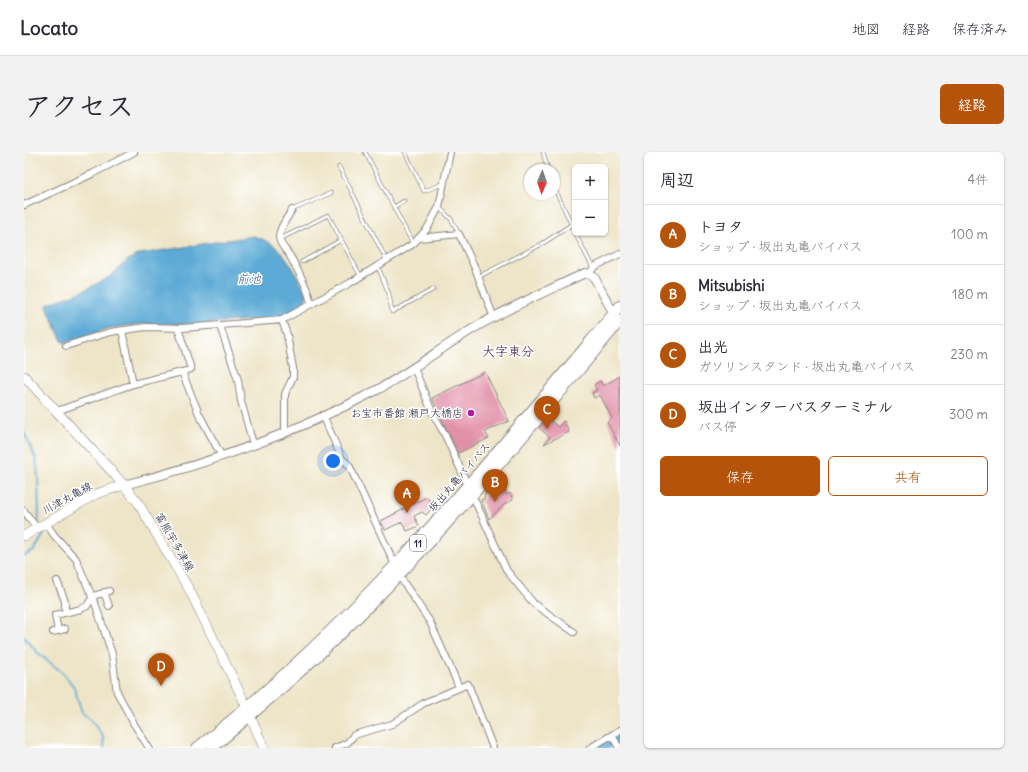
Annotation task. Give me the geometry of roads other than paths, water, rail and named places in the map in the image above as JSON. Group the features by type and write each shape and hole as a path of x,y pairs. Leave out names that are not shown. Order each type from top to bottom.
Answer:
{"highway":[{"name":"坂出丸亀バイパス","path":"197,748 249,711 324,650 470,491 618,318"},
{"name":"坂出丸亀バイパス","path":"212,748 249,711"}],"main road":[{"name":"富熊宇多津線","path":"24,376 58,411 124,485 150,522 190,591 249,711 264,748"},
{"name":"川津丸亀線","path":"24,536 96,494 124,485"}],"street":[{"path":"24,205 92,174 134,152"},
{"path":"66,346 110,332 146,327 178,328 220,326 282,320 378,267 413,244 419,238 427,229 439,207 450,152"},
{"path":"292,210 281,228 280,240 309,293 311,304"},
{"path":"419,238 459,234 494,318"},
{"path":"124,485 253,444 323,415 378,389 414,368 469,331 585,272 591,271 620,254"},
{"path":"591,271 618,318"},
{"path":"282,320 287,335 293,368 293,377 285,394 285,431"},
{"path":"220,326 238,380 240,401 253,444"},
{"path":"58,411 133,384 191,369 178,328"},
{"path":"122,330 133,384"},
{"path":"414,368 499,557 512,578 534,604 574,632"},
{"path":"182,372 199,414 220,455"},
{"path":"323,415 342,459 349,465 398,570 430,622 459,687"},
{"path":"24,511 37,528"},
{"path":"46,523 54,535 76,559 112,654 117,692 149,748"},
{"path":"57,581 64,601 65,613"},
{"path":"59,630 55,616 81,609 87,606 92,598 107,591 109,606"},
{"path":"335,748 361,732 376,730 392,724 424,703 468,684 493,748"},
{"path":"590,748 620,730"},
{"path":"612,735 619,748"}],"lane":[{"path":"365,152 413,244"},
{"path":"405,152 424,191 443,184"},
{"path":"543,152 546,164"},
{"path":"339,167 386,261"},
{"path":"292,210 331,193"},
{"path":"478,277 542,244 572,225 560,200"},
{"path":"394,207 404,201"},
{"path":"439,207 451,220 459,234"},
{"path":"280,240 328,215 361,277"},
{"path":"576,236 591,271"},
{"path":"302,262 341,240"},
{"path":"378,267 389,294 392,312 434,289"}],"water":[{"name":"前池","path":"253,236 273,245 280,251 292,266 307,294 304,304 284,316 277,318 198,324 141,324 110,328 64,343 62,341 47,307 48,304 81,292 111,276 128,260 140,254"}],"waterway":[{"path":"24,432 36,459 39,521"},
{"path":"24,556 34,551 45,530"},
{"path":"24,637 38,653 64,674 74,687 82,713 91,719 103,737 104,748"},
{"path":"600,748 620,736"}],"place":[{"name":"お宝市番館 瀬戸大橋店","path":"471,413"},
{"name":"出光","path":"547,429"},
{"name":"Mitsubishi","path":"495,502"},
{"name":"トヨタ","path":"407,513"},
{"name":"坂出インターバスターミナル","path":"161,686"}],"district":[{"name":"大字東分","path":"508,351"}]}
